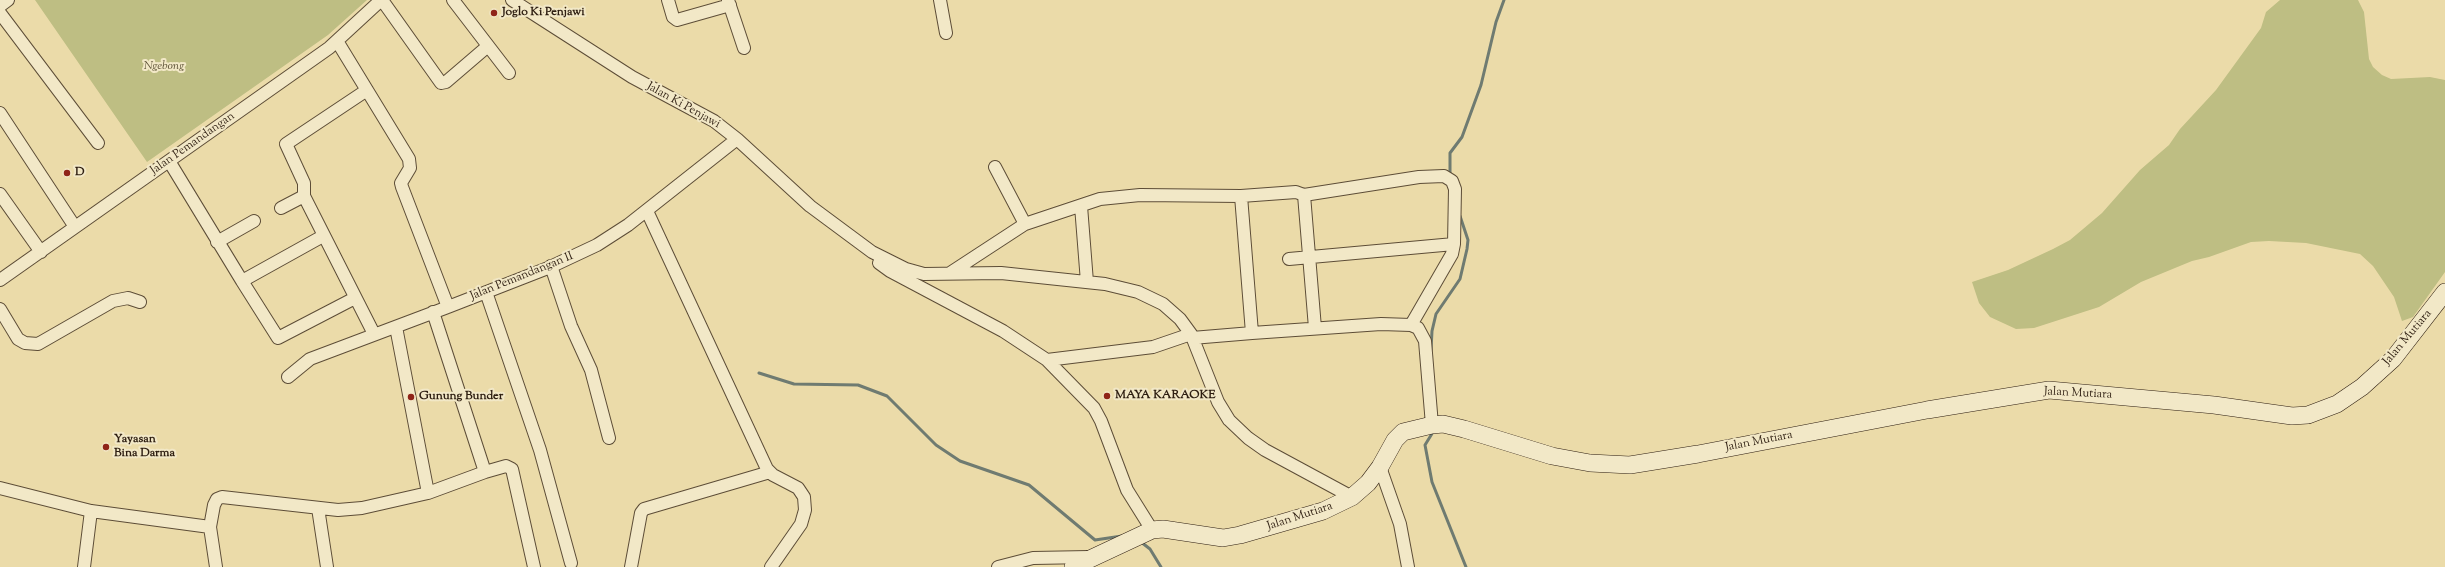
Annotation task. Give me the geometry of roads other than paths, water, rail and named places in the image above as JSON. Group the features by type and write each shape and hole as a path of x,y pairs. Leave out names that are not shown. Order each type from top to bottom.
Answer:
{"street":[{"path":"0,6 8,0"},
{"path":"382,0 441,83 446,82 488,46"},
{"name":"Jalan Pemandangan","path":"0,280 337,41 382,0"},
{"path":"453,0 509,73"},
{"name":"Jalan Ki Penjawi","path":"512,0 599,58 714,121 737,139 810,206 872,252"},
{"path":"668,0 673,17 677,20 729,2 744,48"},
{"path":"940,0 946,33"},
{"path":"0,13 98,143"},
{"path":"337,41 408,160 410,168 401,183 402,187 448,307"},
{"path":"367,90 287,142 286,146 304,183 304,196 374,334"},
{"path":"0,113 75,227"},
{"name":"Jalan Pemandangan II","path":"288,377 308,360 486,292 551,266 597,245 647,211 737,139"},
{"path":"169,161 217,242 278,338 355,298"},
{"path":"995,167 1025,224"},
{"path":"949,273 1025,224 1100,199 1140,194 1241,196 1296,192 1304,195 1419,176 1444,176 1454,184 1454,244 1452,254 1411,325"},
{"path":"0,194 41,252"},
{"path":"1304,195 1308,258 1315,328"},
{"path":"281,208 304,196"},
{"path":"1241,196 1252,333"},
{"path":"1081,206 1087,282"},
{"path":"647,211 770,472 798,488 805,502 801,524 771,567"},
{"path":"217,242 254,221"},
{"path":"242,281 323,236"},
{"path":"1289,259 1454,244"},
{"path":"872,252 906,270 917,273 1001,273 1105,284 1138,292 1156,300 1172,310 1192,336 1218,402 1239,429 1266,450 1352,497"},
{"path":"872,252 880,263 890,271 1002,331 1048,360 1094,408 1127,490 1152,530"},
{"path":"551,266 571,326 591,370 609,438"},
{"path":"486,292 540,450 571,563"},
{"name":"Jalan Mutiara","path":"1073,567 1152,530 1163,529 1223,538 1323,511 1352,497 1368,483 1380,467 1395,440 1403,432 1433,425 1464,429 1552,456 1590,463 1630,465 1698,454 1927,410 2049,390 2214,405 2292,416 2308,415 2337,404 2382,369 2393,359 2445,292"},
{"path":"0,309 18,339 25,344 38,344 113,301 128,298 140,302"},
{"path":"433,312 485,472"},
{"path":"1048,360 1153,347 1192,336 1382,324 1411,325 1418,328 1425,342 1433,425"},
{"path":"396,327 428,493"},
{"path":"216,567 210,527 214,505 217,499 222,497 338,510 362,508 428,493 506,466 511,467 534,567"},
{"path":"1380,467 1400,524 1408,567"},
{"path":"631,567 641,513 644,509 770,472"},
{"path":"0,488 91,511 210,527"},
{"path":"318,508 327,567"},
{"path":"84,567 91,511"},
{"path":"998,567 1033,558 1092,557"}],"waterway":[{"path":"1450,174 1450,153 1462,137 1481,85 1496,22 1504,0"},
{"path":"1431,350 1432,331 1436,314 1460,279 1467,249 1468,240 1460,216"},
{"path":"759,373 794,384 858,385 887,396 936,445 960,461 1029,485 1095,540 1122,536"},
{"path":"1433,432 1425,445 1432,482 1466,567"},
{"path":"1141,542 1150,549 1161,567"}],"place":[{"name":"Joglo Ki Penjawi","path":"494,13"},
{"name":"D","path":"67,173"},
{"name":"MAYA KARAOKE","path":"1107,396"},
{"name":"Gunung Bunder","path":"411,397"},
{"name":"Yayasan Bina Darma","path":"106,447"}],"park label":[{"name":"Ngebong","path":"164,67"}]}
